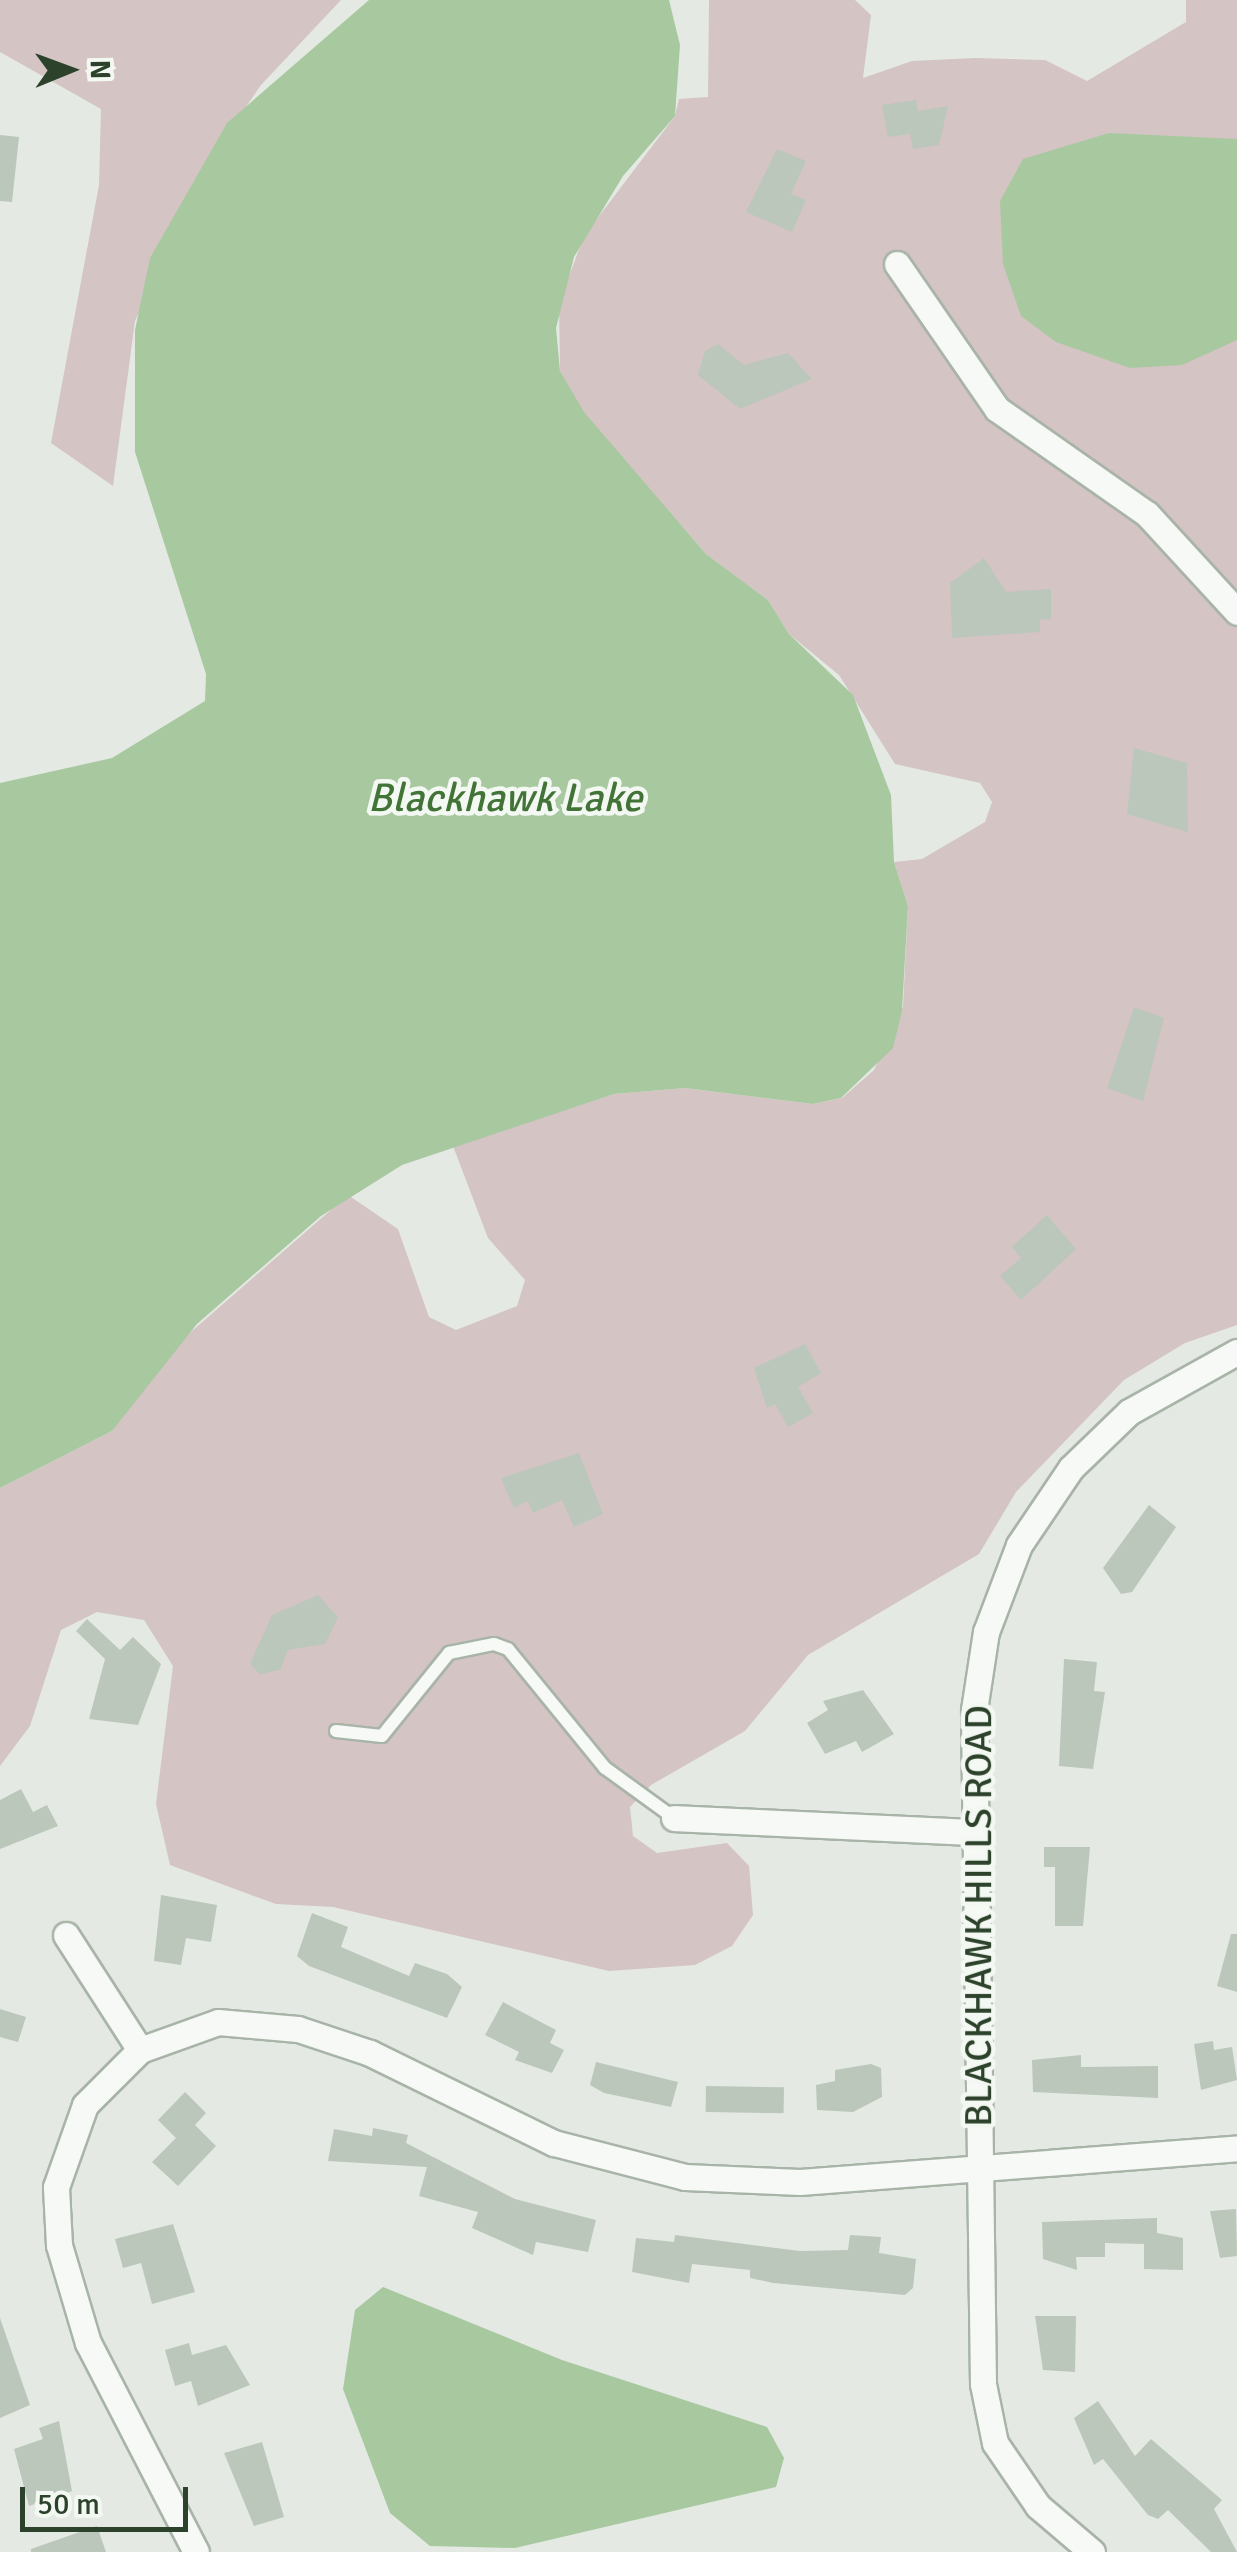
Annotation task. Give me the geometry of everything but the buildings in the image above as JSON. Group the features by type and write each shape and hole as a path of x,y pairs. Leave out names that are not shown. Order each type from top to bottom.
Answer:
{"street":[{"path":"898,264 997,409 1148,514 1237,612"},
{"name":"BLACKHAWK HILLS ROAD","path":"1092,2552 1038,2506 996,2442 982,2384 974,1710 986,1632 1020,1545 1071,1468 1129,1412 1237,1352"},
{"path":"674,1818 975,1832"},
{"path":"66,1935 140,2050"},
{"path":"196,2552 88,2344 59,2245 56,2187 84,2104 140,2050 218,2022 298,2029 554,2143 685,2177 800,2182 980,2162 1237,2148"}],"lane":[{"path":"336,1731 382,1736 450,1653 494,1644 508,1648 604,1768 674,1818"}],"shaded area":[{"path":"0,0 341,0 261,85 206,165 135,321 113,486 51,443 99,185 101,109 0,52"},
{"path":"709,0 855,0 871,15 863,78 912,61 975,58 1045,60 1087,81 1186,22 1186,0 1237,0 1237,1325 1185,1343 1124,1380 1016,1492 979,1554 808,1655 745,1731 651,1785 630,1807 633,1836 657,1853 727,1843 749,1866 753,1915 732,1946 695,1965 609,1971 333,1907 276,1904 170,1865 156,1804 173,1666 144,1620 97,1612 61,1630 30,1726 0,1766 0,1488 112,1431 169,1351 348,1195 398,1229 429,1317 456,1330 517,1306 525,1280 488,1238 453,1146 614,1094 685,1088 813,1104 842,1098 874,1070 903,1007 908,906 894,862 922,859 985,822 992,802 980,783 895,764 839,675 789,634 768,600 706,554 583,412 560,371 559,303 584,236 675,116 679,99 708,97"}],"water":[{"name":"Blackhawk Lake","path":"369,0 669,0 680,45 675,116 623,176 574,257 556,328 560,371 584,412 706,554 768,600 789,634 853,695 891,795 894,862 908,906 902,1011 893,1048 841,1098 813,1104 685,1088 614,1094 402,1165 321,1216 197,1324 112,1431 0,1488 0,783 112,758 205,701 206,674 135,452 135,330 150,258 227,123"},
{"path":"1109,133 1237,139 1237,340 1182,365 1130,368 1056,342 1021,316 1003,264 1000,201 1023,159"},
{"path":"383,2287 562,2360 767,2427 784,2458 776,2487 515,2548 430,2546 390,2513 343,2389 355,2310"}]}
